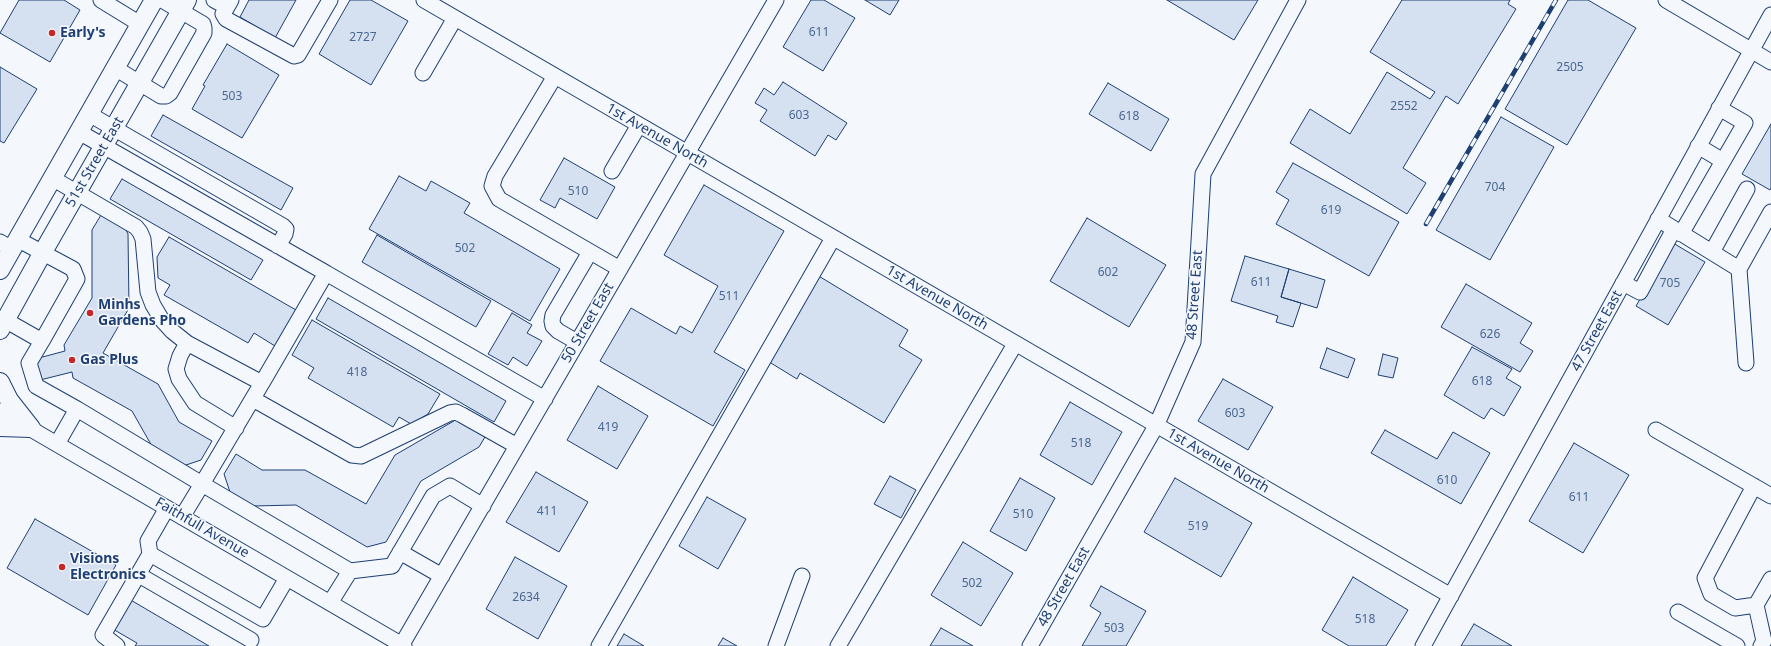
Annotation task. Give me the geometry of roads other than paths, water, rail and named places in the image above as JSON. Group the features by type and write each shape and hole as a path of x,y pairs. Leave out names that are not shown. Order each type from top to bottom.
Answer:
{"main road":[{"name":"51st Street East","path":"0,270 10,243 52,178 154,0"},
{"name":"51st Street East","path":"2,329 42,252 184,6"},
{"path":"0,382 9,400 31,428"},
{"path":"0,427 31,428"}],"street":[{"path":"102,0 140,24"},
{"path":"115,68 161,96 166,96 170,93 204,33 203,24 184,6 162,0"},
{"path":"224,2 223,14 226,19 289,55 294,56 298,55 330,0"},
{"name":"1st Avenue North","path":"424,0 1451,596"},
{"name":"50 Street East","path":"403,646 577,342 776,0"},
{"name":"48 Street East","path":"1030,646 1156,426 1193,342 1203,174 1298,0"},
{"path":"1666,0 1771,62"},
{"name":"47 Street East","path":"1423,646 1750,50 1771,16"},
{"path":"423,73 455,18"},
{"path":"554,76 495,176 492,186 499,199 620,269"},
{"path":"1623,283 1640,292 1660,256 1678,232 1745,124 1719,108"},
{"path":"89,114 283,226 286,229 285,234 278,246"},
{"path":"612,171 639,125"},
{"path":"79,132 545,399"},
{"path":"1698,146 1723,161"},
{"path":"52,178 136,227 140,232 143,239 148,292 153,305 172,331 187,343 262,383"},
{"path":"1712,252 1747,189"},
{"path":"1746,363 1738,269 1771,212"},
{"path":"1658,219 1738,269"},
{"path":"599,646 833,238"},
{"path":"10,243 42,252 73,269 77,279 29,363 36,386 350,571 392,566 433,496 450,486 483,506"},
{"path":"1643,246 1660,256"},
{"path":"577,342 558,331 553,326 552,321 553,316 590,252"},
{"path":"182,517 236,428 326,273"},
{"path":"2,329 42,341"},
{"path":"187,343 180,356 176,369 179,379 195,403 236,428"},
{"path":"838,646 1015,344"},
{"path":"253,399 352,455 361,456 450,413 456,412 517,446"},
{"path":"57,444 77,409"},
{"name":"Faithfull Avenue","path":"0,411 403,646"},
{"path":"1656,430 1771,496"},
{"path":"1754,486 1705,578 1712,594 1736,608 1756,605"},
{"path":"117,646 103,635 150,554 148,542 168,508"},
{"path":"400,552 442,576"},
{"path":"150,554 263,619"},
{"path":"330,603 350,571"},
{"path":"139,575 250,643 287,578"},
{"path":"776,646 802,576"},
{"path":"1761,646 1764,641 1756,605 1771,579"},
{"path":"1678,612 1737,646"}],"railway":[{"path":"1426,224 1556,0"}],"place":[{"name":"Early's","path":"52,33"},
{"name":"Minhs Gardens Pho","path":"90,313"},
{"name":"Gas Plus","path":"72,360"},
{"name":"Visions Electronics","path":"62,567"}]}
